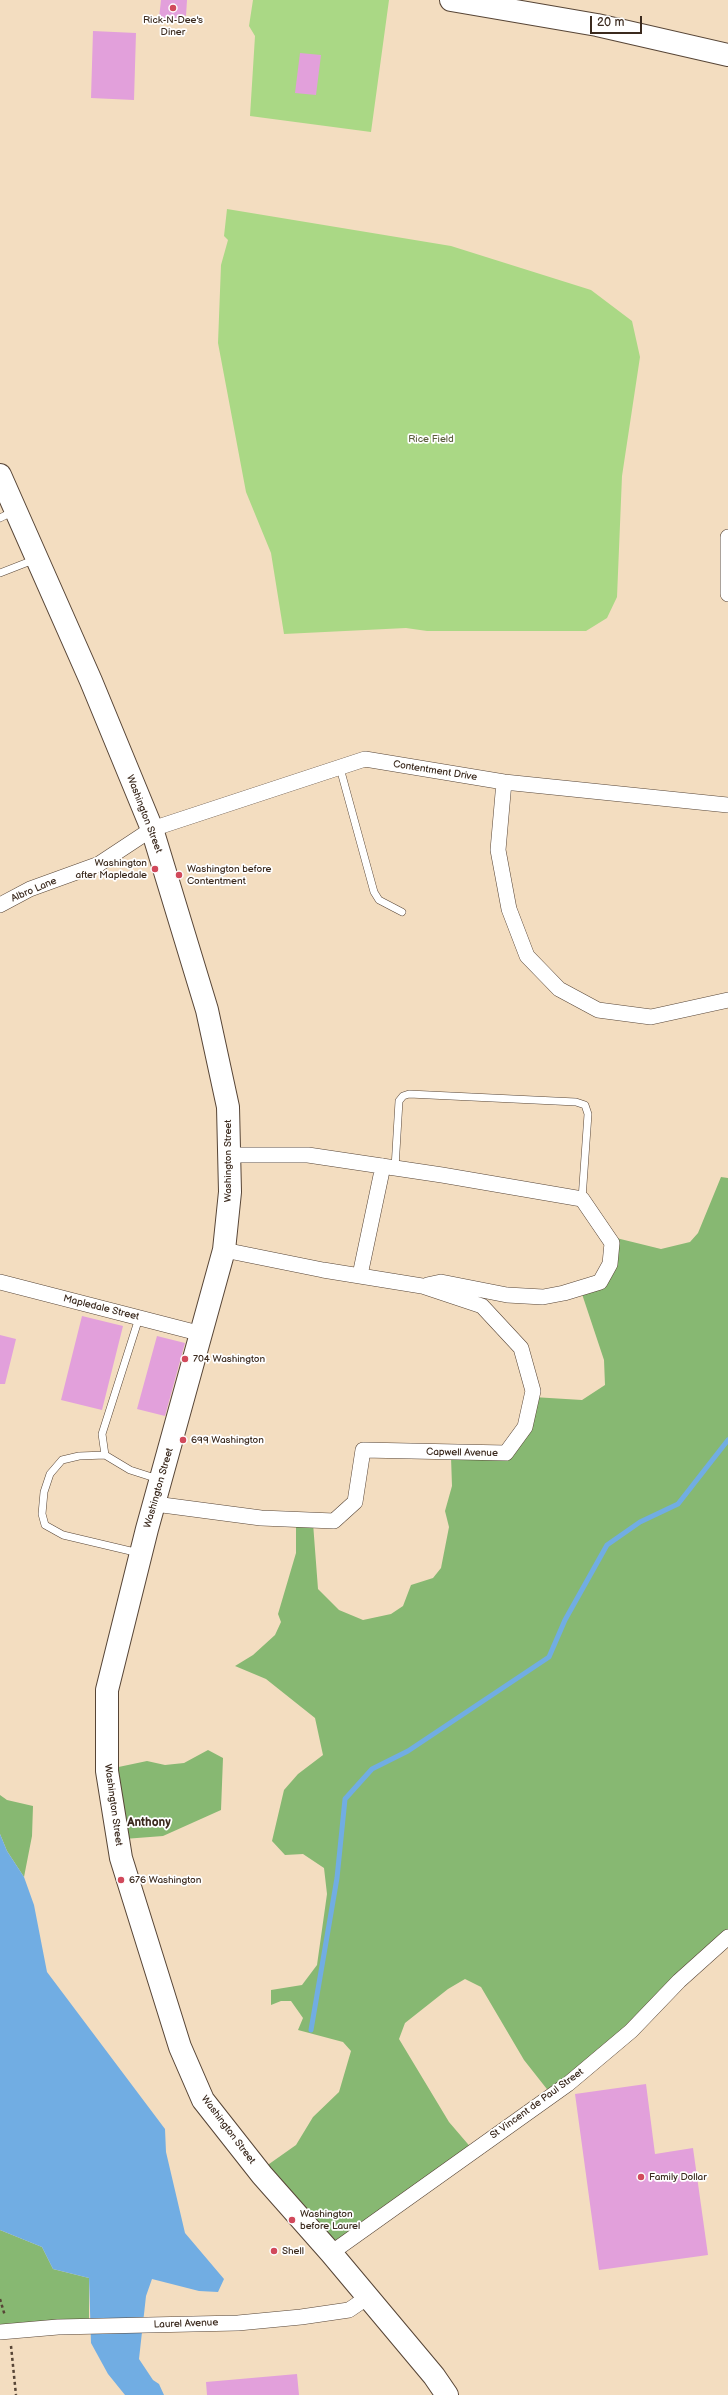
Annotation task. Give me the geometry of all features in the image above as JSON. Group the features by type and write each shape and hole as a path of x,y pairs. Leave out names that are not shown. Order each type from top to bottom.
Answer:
{"main road":[{"path":"451,0 507,4 728,55"},
{"name":"Washington Street","path":"0,475 8,514 38,559 152,829 207,1010 228,1107 230,1192 224,1250 141,1554 107,1690 106,1771 121,1858 180,2047 203,2100 262,2175 332,2253 448,2395"}],"street":[{"path":"728,537 728,594"},
{"name":"Contentment Drive","path":"152,829 365,759 504,782 728,805"},
{"path":"504,782 498,850 509,909 527,956 559,989 598,1010 652,1017 728,1000"},
{"name":"Albro Lane","path":"0,905 30,889 99,864 152,829"},
{"path":"229,1155 308,1155 582,1199 612,1243 610,1264 600,1282 543,1297 507,1295 441,1282 422,1286"},
{"path":"360,1275 389,1167"},
{"name":"Capwell Avenue","path":"155,1504 261,1518 334,1521 355,1502 363,1450 506,1454 525,1427 533,1391 521,1348 482,1306 422,1286 323,1270 224,1250"},
{"name":"Mapledale Street","path":"0,1282 202,1334"},
{"name":"St Vincent de Paul Street","path":"332,2253 568,2084 631,2030 679,1981 728,1937"},
{"name":"Laurel Avenue","path":"0,2332 58,2327 238,2323 301,2318 349,2310 368,2296"}],"lane":[{"path":"0,573 38,559"},
{"path":"340,768 374,892 379,900 402,912"},
{"path":"389,1167 399,1101 403,1096 408,1094 576,1102 585,1105 588,1114 582,1199"},
{"path":"105,1455 102,1434 139,1318"},
{"path":"141,1554 63,1535 45,1525 42,1514 44,1492 50,1474 58,1464 62,1460 79,1456 105,1455 130,1470 161,1480"}],"green space":[{"path":"253,0 389,0 371,132 250,116 255,36 249,26"},
{"name":"Rice Field","path":"227,209 451,246 591,290 632,321 640,357 622,476 617,597 607,618 586,631 427,631 406,628 284,634 271,553 246,492 218,343 221,265 228,240 224,236"},
{"path":"721,1177 728,1178 728,1938 550,2093 524,2060 481,1987 465,1979 448,1989 405,2023 399,2039 449,2122 473,2150 337,2252 262,2169 296,2145 313,2117 339,2092 351,2051 343,2042 298,2030 303,2018 291,2001 281,2001 271,2005 271,1990 302,1985 317,1965 327,1894 324,1868 303,1854 285,1855 272,1841 284,1790 298,1774 323,1755 315,1718 266,1679 235,1666 253,1655 275,1635 281,1622 278,1614 296,1553 296,1524 313,1523 318,1589 339,1610 363,1620 391,1614 403,1606 411,1585 433,1578 441,1568 449,1527 445,1511 452,1486 451,1457 508,1453 533,1397 582,1400 605,1385 604,1360 580,1288 597,1278 607,1253 600,1234 661,1249 690,1242 698,1233"},
{"path":"208,1750 223,1758 221,1810 163,1836 124,1839 109,1769 147,1761 165,1765 184,1763"},
{"path":"0,1795 7,1800 33,1806 32,1836 24,1877 7,1851 0,1834"},
{"path":"0,2230 42,2247 53,2269 89,2278 89,2327 0,2331"}],"water":[{"path":"0,1834 7,1851 24,1877 34,1905 47,1972 165,2129 166,2152 185,2233 224,2279 218,2292 199,2291 152,2279 146,2296 139,2359 153,2380 159,2384 164,2395 125,2395 108,2374 91,2343 89,2278 53,2269 42,2247 0,2230"}],"building":[{"name":"Rick-N-Dee's Diner","path":"161,0 187,0 186,16 181,15 180,20 159,18"},
{"path":"93,31 136,33 134,100 91,98"},
{"path":"300,53 321,55 316,95 295,93"},
{"path":"82,1316 123,1326 102,1410 61,1400"},
{"path":"0,1335 16,1339 5,1384 0,1384"},
{"path":"157,1336 185,1343 165,1416 137,1409"},
{"path":"646,2084 655,2154 693,2148 708,2255 599,2270 575,2094"},
{"path":"297,2374 299,2395 207,2395 206,2382"}],"waterway":[{"path":"311,2030 337,1878 345,1799 372,1769 408,1751 549,1657 565,1620 607,1545 640,1522 678,1504 728,1440"}],"place":[{"name":"Rick-N-Dee's Diner","path":"173,8"},
{"name":"Washington after Mapledale","path":"155,869"},
{"name":"Washington before Contentment","path":"179,875"},
{"name":"704 Washington","path":"185,1359"},
{"name":"699 Washington","path":"183,1440"},
{"name":"676 Washington","path":"121,1880"},
{"name":"Family Dollar","path":"641,2177"},
{"name":"Washington before Laurel","path":"292,2220"},
{"name":"Shell","path":"274,2251"}],"district":[{"name":"Anthony","path":"149,1823"}]}
